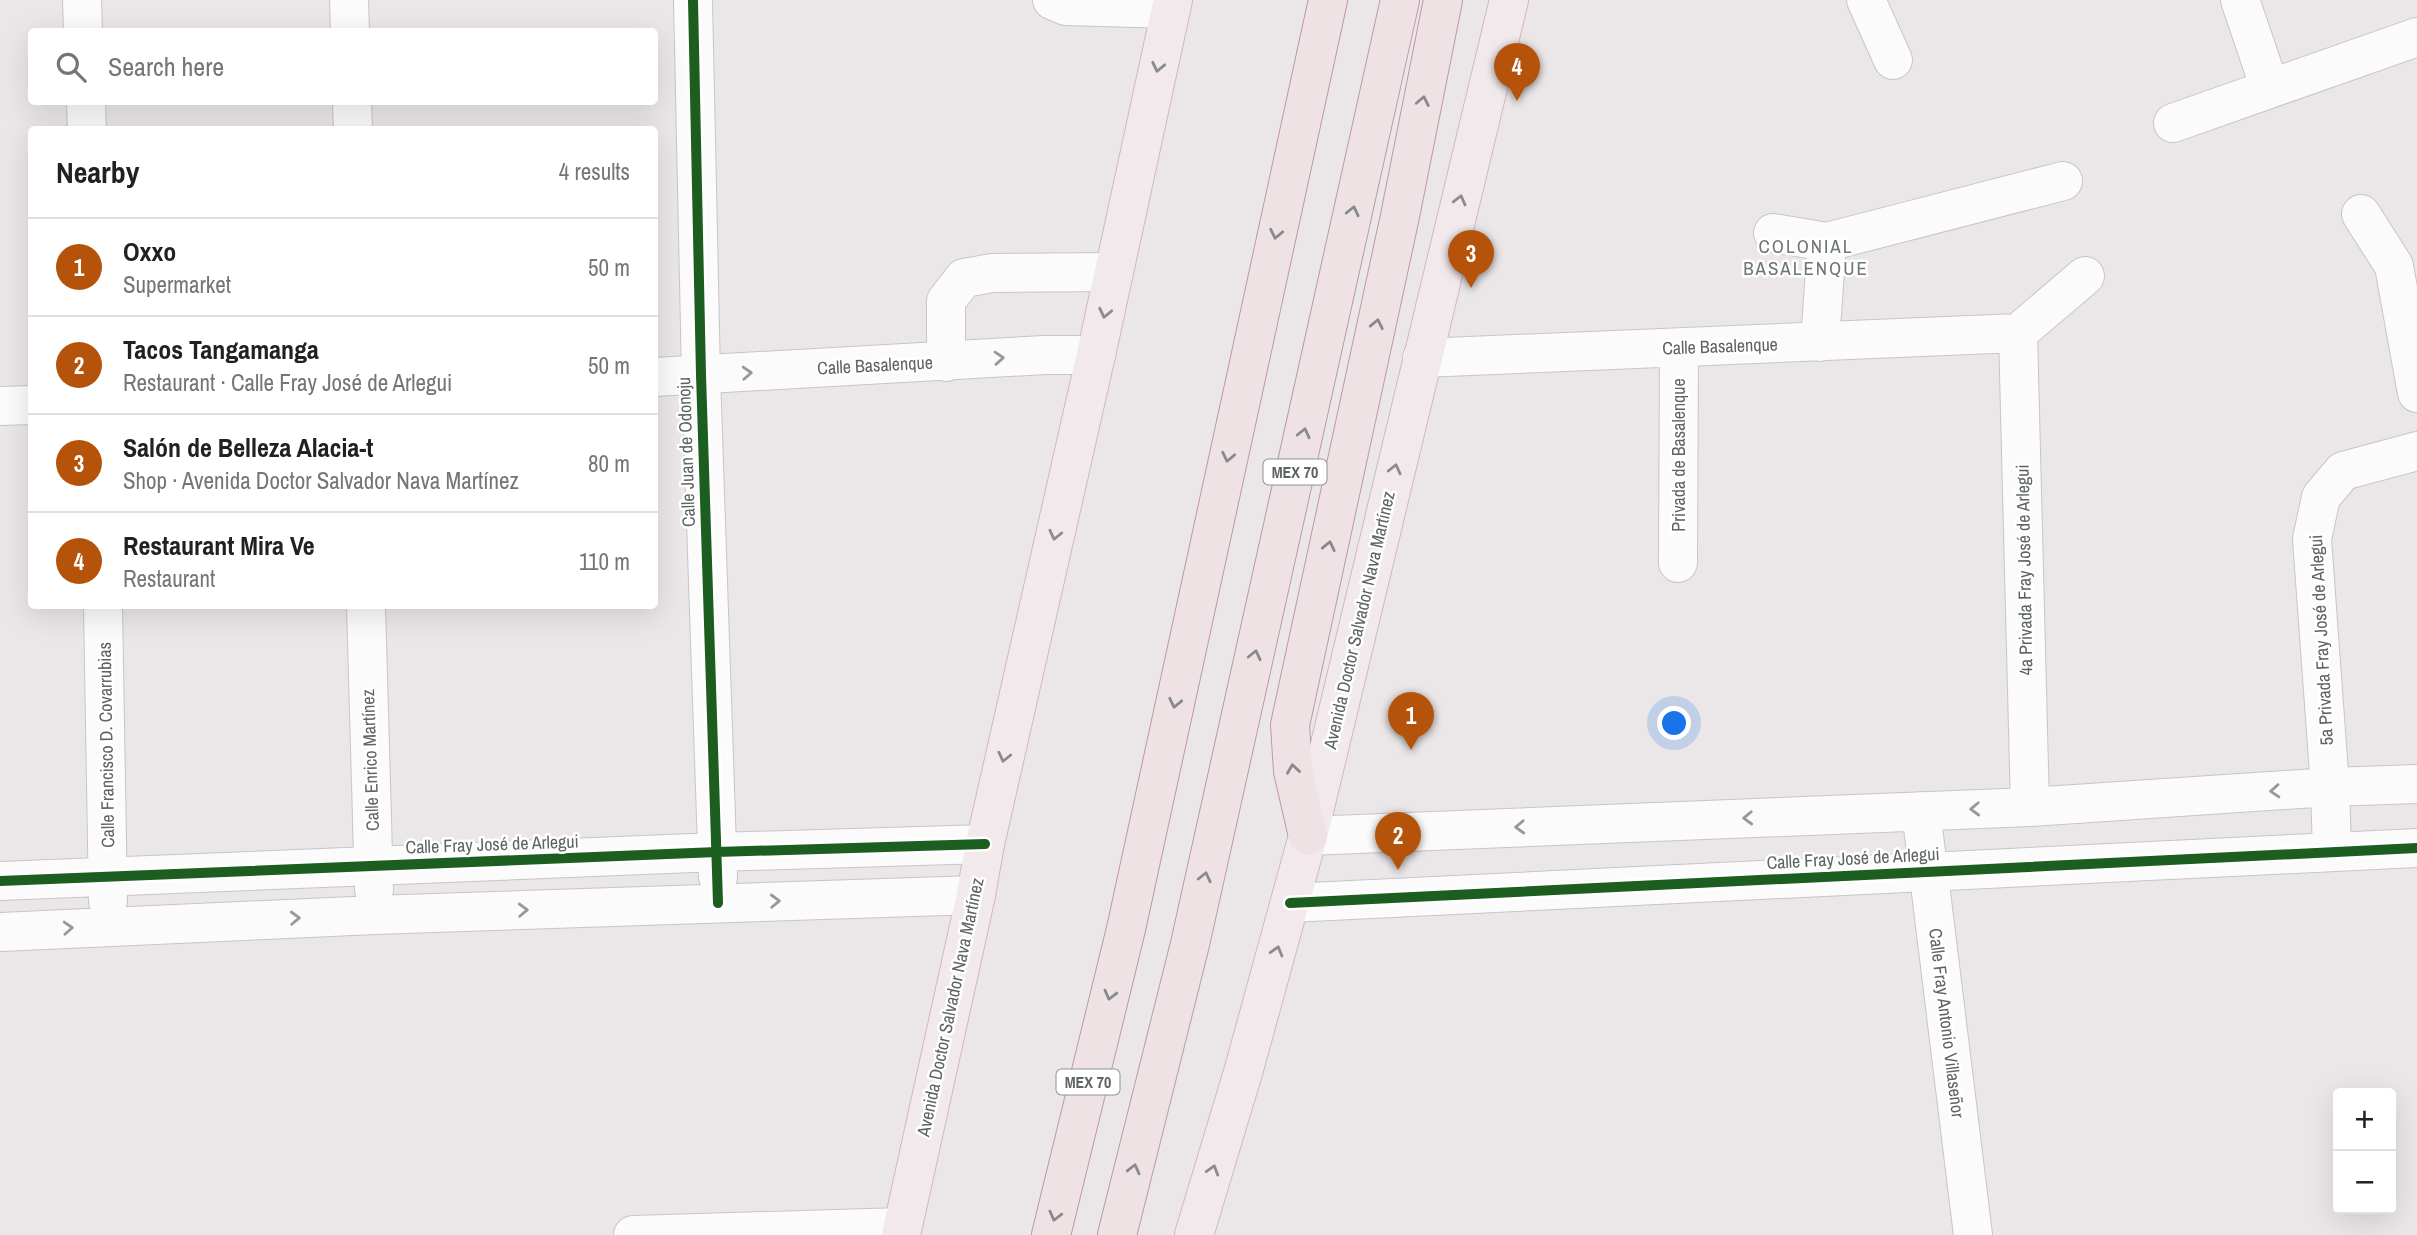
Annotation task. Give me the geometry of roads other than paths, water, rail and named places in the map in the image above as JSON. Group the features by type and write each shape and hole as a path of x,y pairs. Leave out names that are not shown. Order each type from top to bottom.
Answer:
{"highway":[{"path":"1297,136 1308,0"},
{"name":"MEX 70","path":"1051,1235 1126,929 1328,0"},
{"name":"MEX 70","path":"1117,1235 1190,944 1400,0"},
{"path":"1308,836 1293,771 1290,725 1398,230 1443,0"}],"main road":[{"name":"Avenida Doctor Salvador Nava Martínez","path":"1194,1235 1244,1069 1308,836 1509,0"},
{"name":"Avenida Doctor Salvador Nava Martínez","path":"901,1231 1172,4"}],"street":[{"path":"82,0 83,28"},
{"path":"349,0 350,28"},
{"name":"Calle Juan de Odonoju","path":"694,0 701,375 718,903"},
{"path":"1052,0 1066,6 1172,4"},
{"path":"1866,0 1893,60"},
{"path":"2240,0 2270,88"},
{"path":"2173,123 2417,37"},
{"path":"86,105 87,126"},
{"path":"352,105 353,126"},
{"path":"1773,233 1827,242 2063,181"},
{"path":"2361,214 2394,266 2417,393"},
{"path":"1820,342 1827,242"},
{"path":"946,362 946,302 964,278 992,273 1114,272"},
{"path":"2018,333 2085,276"},
{"name":"Calle Basalenque","path":"1422,358 2018,333"},
{"name":"4a Privada Fray José de Arlegui","path":"2018,333 2030,807"},
{"name":"Privada de Basalenque","path":"1678,563 1679,348"},
{"name":"Calle Basalenque","path":"658,377 1045,355 1096,355"},
{"path":"0,406 28,405"},
{"name":"5a Privada Fray José de Arlegui","path":"2332,852 2330,787 2312,539 2321,497 2343,471 2417,451"},
{"name":"Calle Francisco D. Covarrubias","path":"103,609 108,926"},
{"name":"Calle Enrico Martínez","path":"366,609 374,915"},
{"path":"1308,836 2030,807 2330,787 2417,784"},
{"name":"Calle Fray Antonio Villaseñor","path":"1921,811 1973,1235"},
{"name":"Calle Fray José de Arlegui","path":"0,881 985,844"},
{"name":"Calle Fray José de Arlegui","path":"1290,903 2417,848"},
{"path":"0,932 374,915 976,895"},
{"path":"633,1235 901,1231"}],"place":[{"name":"Restaurant Mira Ve","path":"1517,101"},
{"name":"Salón de Belleza Alacia-t","path":"1471,288"},
{"name":"Oxxo","path":"1411,750"},
{"name":"Tacos Tangamanga","path":"1398,870"}],"district":[{"name":"COLONIAL BASALENQUE","path":"1806,257"}]}
